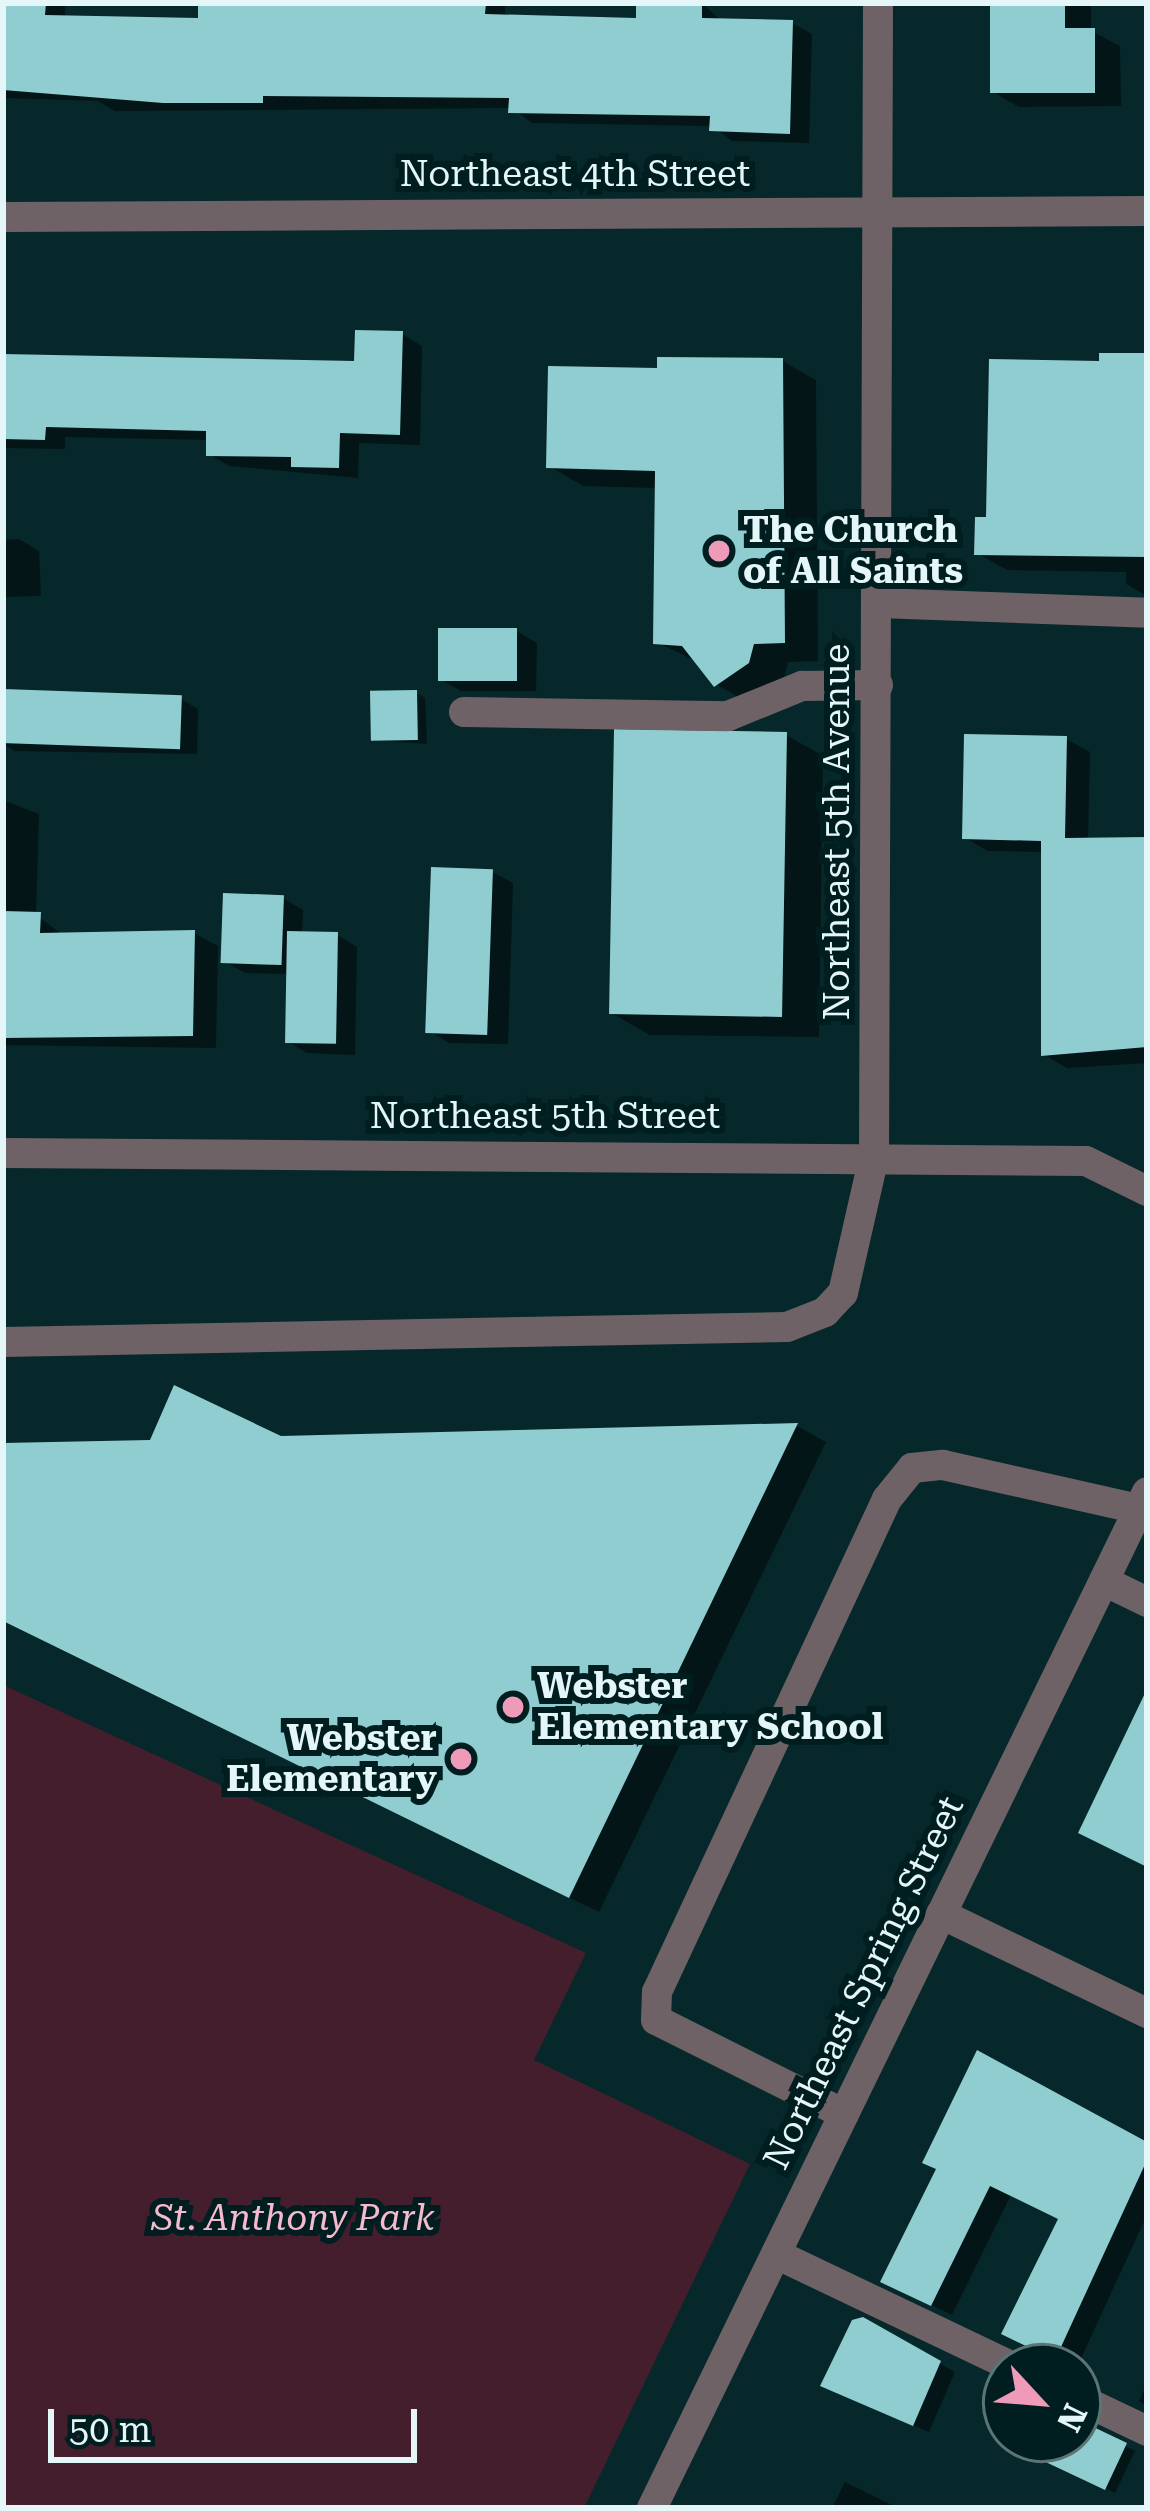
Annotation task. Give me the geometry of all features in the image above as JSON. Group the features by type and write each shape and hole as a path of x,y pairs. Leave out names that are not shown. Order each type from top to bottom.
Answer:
{"street":[{"name":"Northeast 5th Avenue","path":"3,1342 787,1327 825,1312 843,1293 874,1157 881,212 878,3"},
{"name":"Northeast 4th Street","path":"3,218 1147,211"},
{"path":"879,603 1147,613"},
{"path":"464,712 728,716 802,686 878,685"},
{"name":"Northeast 5th Street","path":"3,1154 1086,1161 1147,1191"},
{"path":"844,2114 656,2020 657,1992 887,1498 912,1468 943,1465 1143,1500"},
{"name":"Northeast Spring Street","path":"652,2508 1143,1500"},
{"path":"1104,1581 1147,1602"},
{"path":"941,1914 1147,2013"},
{"path":"776,2254 982,2352"},
{"path":"1102,2409 1147,2431"}],"green space":[{"name":"St. Anthony Park","path":"3,1685 586,1953 534,2060 750,2164 584,2508 3,2508"}],"building":[{"path":"3,3 46,3 45,15 198,18 198,6 486,3 485,14 636,18 636,3 702,3 702,18 793,20 790,134 709,131 710,116 508,113 509,98 263,96 263,103 163,103 3,90"},
{"path":"990,3 1065,3 1065,28 1095,28 1095,93 990,93"},
{"path":"355,330 403,331 400,435 340,433 339,468 291,467 291,457 206,456 206,431 46,427 45,440 3,439 3,354 354,361"},
{"path":"1099,353 1147,353 1147,557 974,555 975,517 986,517 989,359 1099,361"},
{"name":"The Church of All Saints","path":"657,357 783,358 785,643 754,644 749,663 714,687 682,646 653,644 655,471 546,468 548,366 657,368"},
{"path":"438,628 517,628 517,681 438,681"},
{"path":"3,689 182,695 180,749 3,743"},
{"path":"417,690 418,740 371,741 370,691"},
{"path":"614,729 787,732 782,1017 609,1014"},
{"path":"964,734 1067,736 1065,838 1147,837 1147,1047 1041,1056 1041,841 962,839"},
{"path":"431,867 493,869 487,1035 425,1033"},
{"path":"223,893 284,895 282,965 221,963"},
{"path":"3,911 41,912 40,933 195,930 193,1036 3,1038"},
{"path":"287,931 338,932 336,1044 285,1043"},
{"name":"Webster Elementary","path":"174,1385 281,1436 798,1423 569,1898 3,1621 3,1443 150,1440"},
{"path":"1147,1689 1147,1867 1078,1833"},
{"path":"977,2050 1147,2142 1147,2160 1063,2343 1020,2343 1001,2334 1058,2219 990,2186 931,2306 880,2282 936,2169 922,2163"},
{"path":"863,2317 941,2361 913,2426 820,2386 852,2320"},
{"path":"1102,2431 1127,2443 1105,2490 1048,2463 1102,2463"}],"place":[{"name":"The Church of All Saints","path":"719,551"},
{"name":"Webster Elementary School","path":"513,1707"},
{"name":"Webster Elementary","path":"461,1759"}]}
